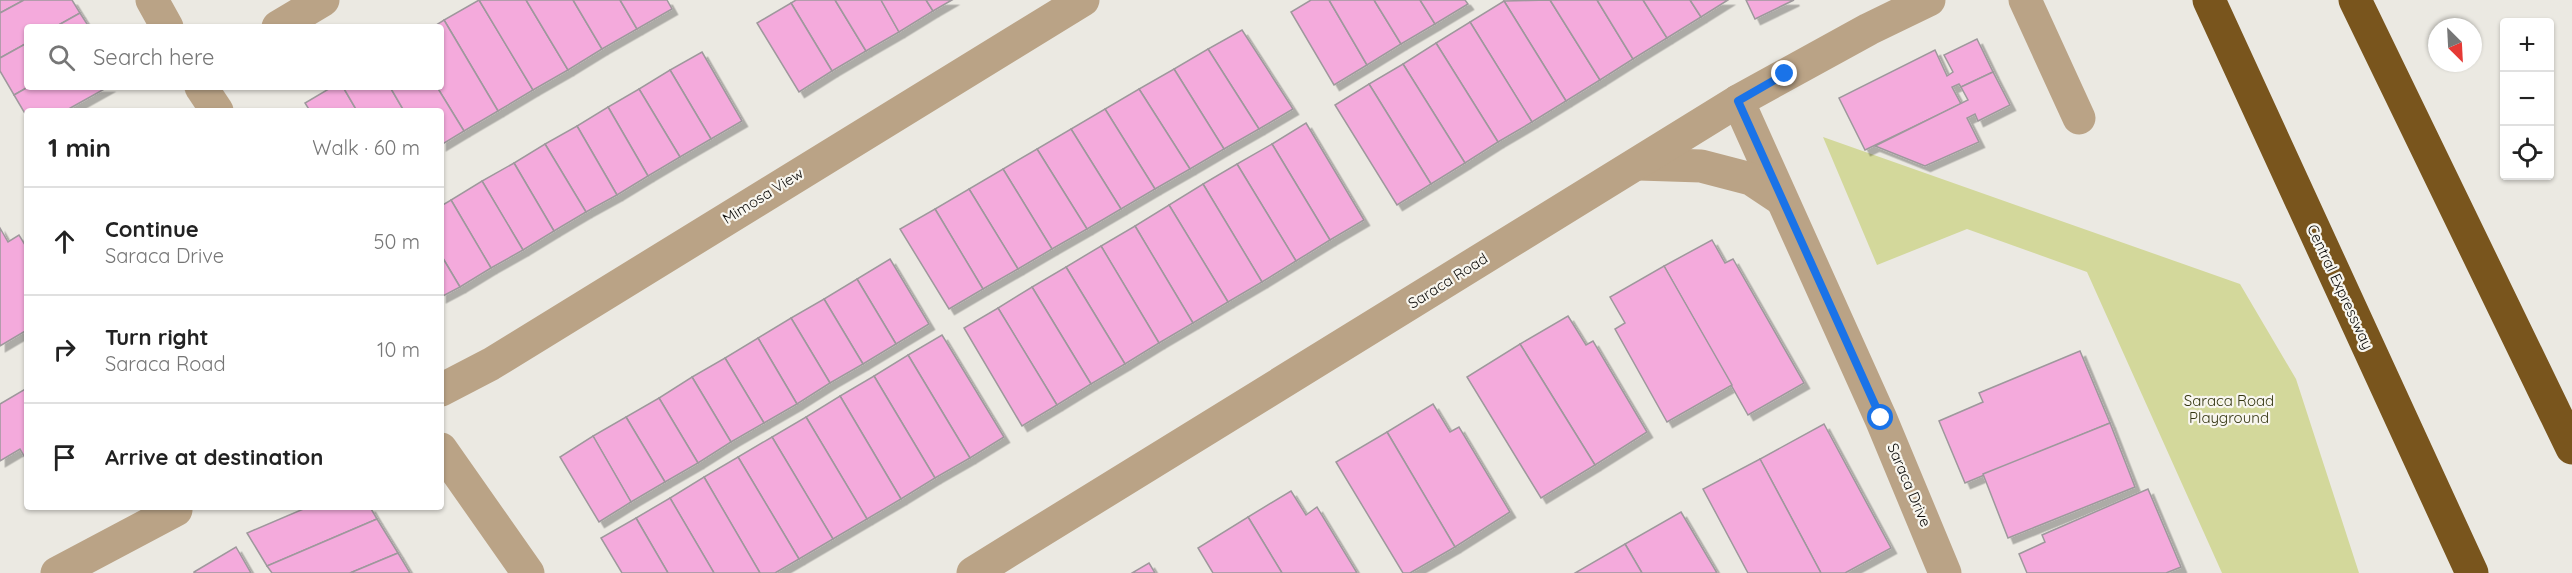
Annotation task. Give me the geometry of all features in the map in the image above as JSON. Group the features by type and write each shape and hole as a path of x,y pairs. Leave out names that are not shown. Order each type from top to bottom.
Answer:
{"highway":[{"name":"Central Expressway","path":"2210,0 2472,573"},
{"path":"2355,0 2572,448"}],"street":[{"path":"152,0 165,24"},
{"path":"283,24 323,0"},
{"name":"Mimosa View","path":"444,388 491,364 1083,0"},
{"name":"Saraca Road","path":"973,573 1738,101 1869,29 1929,0"},
{"path":"2025,0 2079,118"},
{"path":"203,90 215,108"},
{"name":"Saraca Drive","path":"1738,101 1881,418 1945,573"},
{"path":"1639,164 1701,166 1750,179 1781,200"},
{"path":"444,453 528,573"},
{"path":"57,573 176,510"}],"green space":[{"name":"Saraca Road Playground","path":"1823,137 2240,284 2296,379 2359,573 2222,573 2087,272 1967,229 1877,265"}],"building":[{"path":"0,0 24,0 0,13"},
{"path":"24,0 72,0 80,13 60,24 24,24 24,45 0,58 0,13"},
{"path":"479,0 533,90 498,111 444,20"},
{"path":"479,0 526,0 568,70 533,90"},
{"path":"526,0 573,0 602,49 568,70"},
{"path":"573,0 620,0 637,29 602,49"},
{"path":"620,0 667,0 672,9 637,29"},
{"path":"796,0 835,0 866,51 832,71 791,3"},
{"path":"835,0 881,0 899,32 866,51"},
{"path":"881,0 926,0 933,11 899,32"},
{"path":"926,0 952,0 933,11"},
{"path":"1311,0 1329,0 1367,65 1334,85 1291,12"},
{"path":"1329,0 1374,0 1401,44 1367,65"},
{"path":"1374,0 1420,0 1435,24 1401,44"},
{"path":"1420,0 1465,0 1468,4 1435,24"},
{"path":"1550,0 1600,80 1566,101 1504,1"},
{"path":"1550,0 1597,0 1633,59 1600,80"},
{"path":"1597,0 1643,0 1667,38 1633,59"},
{"path":"1643,0 1690,0 1701,17 1667,38"},
{"path":"1690,0 1728,0 1701,17"},
{"path":"1746,0 1794,0 1755,19"},
{"path":"1504,1 1566,101 1532,122 1470,22"},
{"path":"791,3 832,71 799,92 757,23"},
{"path":"80,13 87,24 60,24"},
{"path":"444,20 498,111 464,131 439,90 444,90 444,24 438,24"},
{"path":"1470,22 1532,122 1498,142 1436,43"},
{"path":"1242,30 1293,109 1259,129 1208,49"},
{"path":"1977,39 1993,72 1961,87 1959,84 1952,87 1961,104 1865,150 1839,98 1935,50 1947,76 1953,72 1944,55"},
{"path":"1436,43 1498,142 1465,163 1403,64"},
{"path":"24,45 24,89 14,95 0,71 0,58"},
{"path":"1208,49 1259,129 1224,149 1174,69"},
{"path":"702,52 742,121 711,139 670,70"},
{"path":"1403,64 1465,163 1431,184 1369,84"},
{"path":"1174,69 1224,149 1190,169 1139,89"},
{"path":"670,70 711,139 680,157 639,89"},
{"path":"1993,72 2010,105 1978,121 1975,114 1967,118 1979,142 1925,166 1875,146 1968,100 1961,87"},
{"path":"1369,84 1431,184 1397,205 1335,105"},
{"path":"24,89 103,90 70,108 24,108 24,112 14,95"},
{"path":"639,89 680,157 648,176 608,107"},
{"path":"1139,89 1190,169 1155,189 1105,109"},
{"path":"327,90 345,90 355,108 308,108 305,103"},
{"path":"345,90 392,90 402,108 355,108"},
{"path":"392,90 439,90 464,131 444,143 444,108 402,108"},
{"path":"608,107 648,176 617,195 577,126"},
{"path":"1105,109 1155,189 1121,209 1071,129"},
{"path":"1306,123 1364,220 1330,240 1272,144"},
{"path":"577,126 617,195 586,212 545,144"},
{"path":"1071,129 1121,209 1087,229 1037,149"},
{"path":"545,144 586,212 554,231 514,163"},
{"path":"1272,144 1330,240 1296,261 1237,164"},
{"path":"1037,149 1087,229 1052,249 1003,169"},
{"path":"514,163 554,231 523,250 482,181"},
{"path":"1237,164 1296,261 1262,282 1203,184"},
{"path":"1003,169 1052,249 1018,269 969,189"},
{"path":"482,181 523,250 491,268 451,200"},
{"path":"1203,184 1262,282 1228,302 1169,205"},
{"path":"969,189 1018,269 983,289 935,209"},
{"path":"451,200 491,268 460,287 444,260 444,204"},
{"path":"1169,205 1228,302 1193,323 1135,226"},
{"path":"935,209 983,289 949,309 900,229"},
{"path":"1135,226 1193,323 1159,343 1101,246"},
{"path":"0,228 8,242 19,235 24,243 24,332 0,346"},
{"path":"1712,240 1725,263 1733,259 1804,383 1748,415 1664,266"},
{"path":"1101,246 1159,343 1125,364 1066,267"},
{"path":"890,259 929,324 896,344 857,279"},
{"path":"444,260 460,287 444,295"},
{"path":"1664,266 1732,385 1667,422 1615,329 1625,323 1610,297"},
{"path":"1066,267 1125,364 1091,384 1032,287"},
{"path":"857,279 896,344 863,364 824,299"},
{"path":"1032,287 1091,384 1057,405 998,308"},
{"path":"824,299 863,364 830,383 791,318"},
{"path":"998,308 1057,405 1022,426 964,328"},
{"path":"1568,316 1586,345 1593,341 1647,432 1595,465 1520,344"},
{"path":"791,318 830,383 797,404 758,338"},
{"path":"942,335 1004,437 970,458 908,355"},
{"path":"758,338 797,404 764,423 725,358"},
{"path":"1520,344 1595,465 1541,498 1467,377"},
{"path":"2080,351 2110,423 1965,483 1939,421 1983,402 1979,393"},
{"path":"908,355 970,458 935,478 874,376"},
{"path":"725,358 764,423 731,442 692,377"},
{"path":"874,376 935,478 901,499 840,396"},
{"path":"692,377 731,442 698,463 659,398"},
{"path":"24,390 24,456 20,449 0,461 0,404"},
{"path":"840,396 901,499 867,519 806,417"},
{"path":"659,398 698,463 665,482 626,417"},
{"path":"1433,404 1450,432 1459,427 1510,512 1455,547 1387,432"},
{"path":"626,417 665,482 631,502 593,436"},
{"path":"806,417 867,519 833,539 772,437"},
{"path":"2110,423 2135,487 2008,538 1983,474"},
{"path":"1824,424 1891,548 1845,573 1821,573 1760,459"},
{"path":"1387,432 1455,547 1410,573 1403,573 1336,462"},
{"path":"593,436 631,502 599,522 560,457"},
{"path":"772,437 833,539 799,559 738,457"},
{"path":"738,457 799,559 775,573 760,573 704,477"},
{"path":"1760,459 1821,573 1748,573 1703,489"},
{"path":"704,477 760,573 714,573 670,498"},
{"path":"2148,489 2181,567 2166,573 2027,573 2019,554 2045,542 2042,535"},
{"path":"1291,491 1306,515 1317,507 1357,573 1282,573 1248,517"},
{"path":"670,498 714,573 668,573 636,518"},
{"path":"301,510 372,510 377,519 267,566 247,533"},
{"path":"1681,512 1717,573 1642,573 1625,544"},
{"path":"1248,517 1282,573 1213,573 1198,548"},
{"path":"636,518 668,573 622,573 601,538"},
{"path":"377,519 398,553 350,573 272,573 267,566"},
{"path":"1625,544 1642,573 1575,573"},
{"path":"236,547 251,573 194,573 194,572"},
{"path":"398,553 410,573 350,573"},
{"path":"1149,563 1155,573 1132,573"}],"route":[{"path":"1785,74 1738,101 1881,418"}]}
